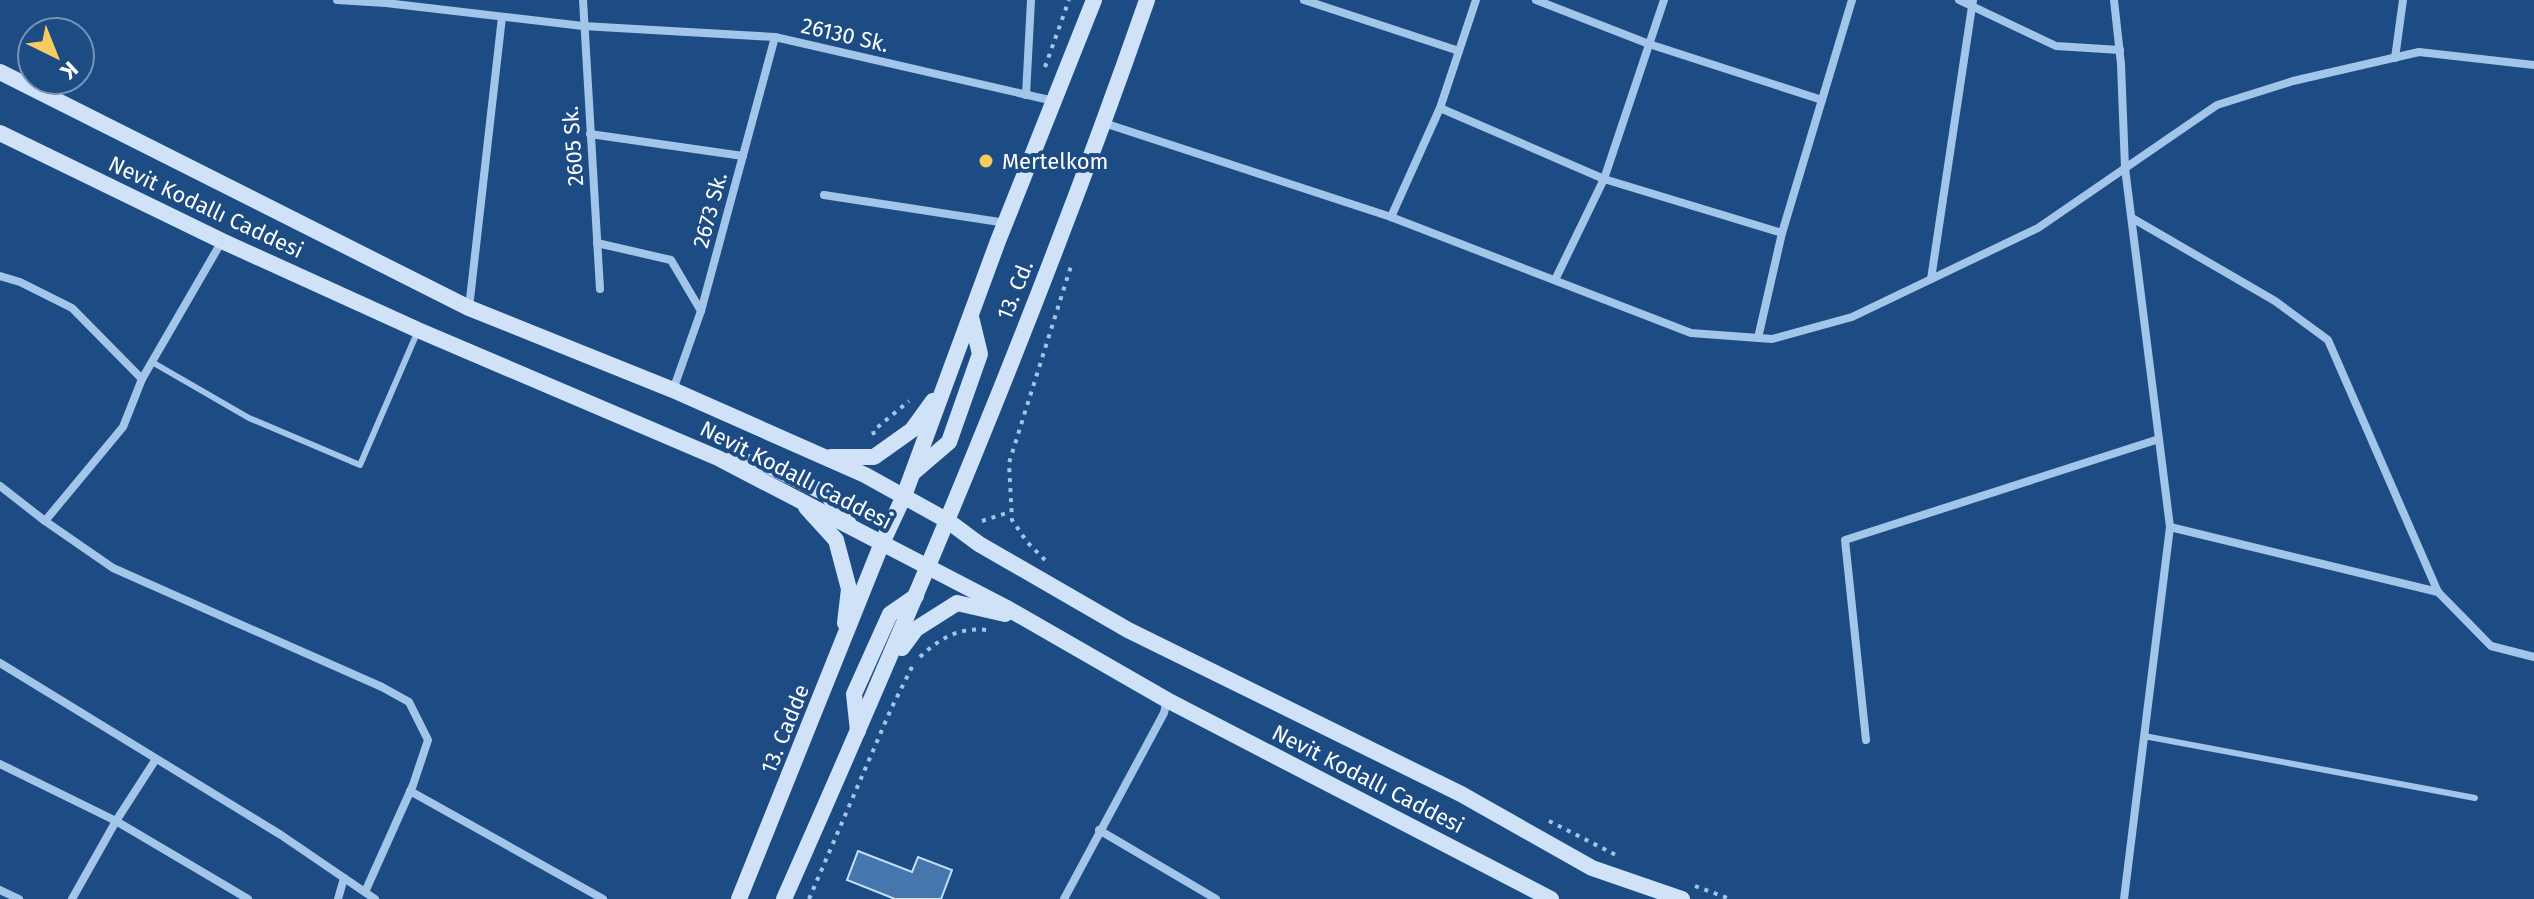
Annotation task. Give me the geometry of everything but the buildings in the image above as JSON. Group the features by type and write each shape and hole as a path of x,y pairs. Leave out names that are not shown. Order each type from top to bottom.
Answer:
{"main road":[{"name":"13. Cd.","path":"870,576 904,496 1094,0"},
{"name":"13. Cd.","path":"918,595 1104,123 1147,0"},
{"name":"Nevit Kodallı Caddesi","path":"0,72 469,308 673,390 865,475 948,521 979,544 1128,630 1461,794 1592,868 1685,892"},
{"name":"Nevit Kodallı Caddesi","path":"0,133 222,241 418,330 723,461 1023,617 1167,700 1551,899"},
{"path":"912,474 949,442 980,354 971,317"},
{"path":"825,458 874,457 912,430 945,384"},
{"path":"723,461 762,463 827,494 851,526"},
{"path":"800,500 836,540 849,589 842,645"},
{"name":"13. Cadde","path":"739,899 870,576"},
{"path":"784,899 918,595"},
{"path":"858,732 854,694 890,614 918,595"},
{"path":"884,671 916,629 957,603 1023,617"}],"street":[{"name":"26130 Sk.","path":"337,0 404,3 583,26 775,37 1055,101"},
{"name":"2605 Sk.","path":"583,0 600,289"},
{"path":"1026,95 1031,0"},
{"path":"1304,0 1459,51"},
{"path":"1391,217 1440,108 1476,0"},
{"path":"1536,0 1649,44 1822,100"},
{"path":"1555,280 1604,179 1664,0"},
{"path":"1758,338 1782,233 1852,0"},
{"path":"1959,0 1972,3 2056,46 2120,50"},
{"path":"2114,0 2120,50 2125,168 2170,527 2124,899"},
{"path":"2395,58 2403,0"},
{"path":"1931,279 1972,3"},
{"path":"469,308 502,17"},
{"name":"2673 Sk.","path":"673,390 701,311 775,37"},
{"path":"1104,123 1391,217 1691,333 1772,339 1852,317 2038,228 2217,105 2293,81 2419,52 2534,65"},
{"path":"1440,108 1604,179 1782,233"},
{"path":"590,134 743,156"},
{"path":"824,195 1007,223"},
{"path":"2132,218 2275,301 2328,340 2438,592 2491,646 2534,657"},
{"path":"45,521 123,427 142,379 222,241"},
{"path":"597,243 671,260 701,311"},
{"path":"0,276 20,282 72,308 142,379"},
{"path":"1866,740 1845,540 2159,439"},
{"path":"0,486 113,568 382,687 409,702 428,740 410,791 365,892"},
{"path":"2170,527 2438,592"},
{"path":"0,663 281,835 375,899"},
{"path":"1064,899 1164,713 1167,700"},
{"path":"72,899 116,821 156,759"},
{"path":"0,764 116,821 248,899"},
{"path":"410,791 603,899"},
{"path":"1099,830 1216,899"},
{"path":"338,899 344,878"},
{"path":"0,890 19,899"}],"lane":[{"path":"152,362 249,418 360,465 418,330"},
{"path":"2144,736 2475,798"}],"path":[{"path":"1054,569 1027,542 1012,520 1009,463 1073,258"},
{"path":"982,521 1010,512"},
{"path":"809,899 891,709 913,664 930,647"},
{"path":"1539,815 1620,857"},
{"path":"1685,892 1730,899"}],"place":[{"name":"Mertelkom","path":"986,161"}]}
